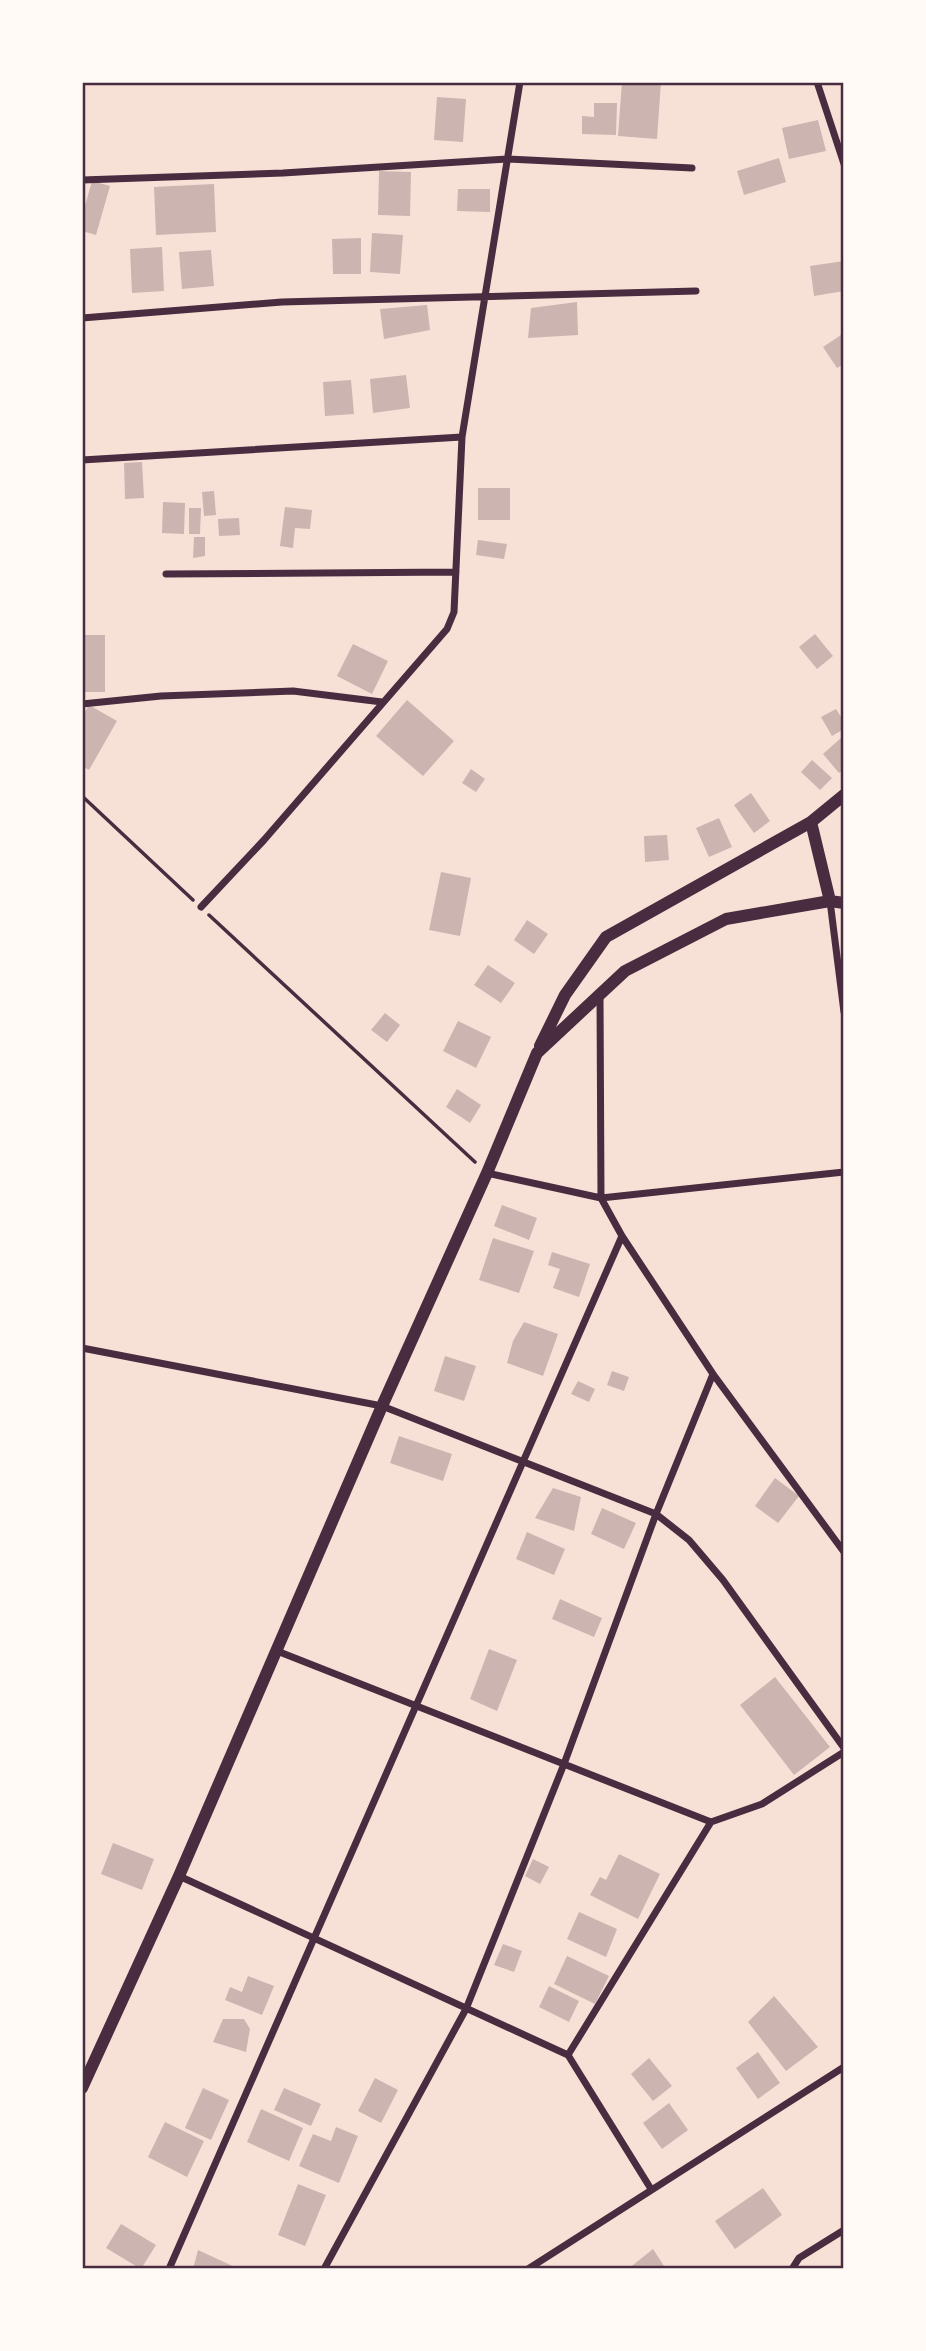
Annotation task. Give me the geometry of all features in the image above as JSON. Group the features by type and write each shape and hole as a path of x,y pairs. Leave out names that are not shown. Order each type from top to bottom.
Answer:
{"street":[{"path":"201,907 264,840 447,629 454,612 462,437 520,82"},
{"path":"817,82 844,164"},
{"path":"82,180 283,173 506,159 692,168"},
{"path":"82,318 282,302 696,291"},
{"path":"82,460 462,437"},
{"path":"166,574 456,572"},
{"path":"82,704 161,696 293,691 382,702"},
{"path":"82,2088 179,1876 382,1406 565,995 606,937 811,822 844,795"},
{"path":"811,822 837,902 844,1012"},
{"path":"537,1053 625,971 726,919 837,902"},
{"path":"600,994 601,1198 622,1236 713,1374 844,1552"},
{"path":"487,1173 601,1198 844,1172"},
{"path":"169,2269 622,1236"},
{"path":"82,1348 382,1406 656,1514 689,1539 723,1580 844,1750 762,1804 711,1822 568,2055"},
{"path":"324,2269 466,2009 564,1764 656,1514 713,1374"},
{"path":"277,1651 711,1822"},
{"path":"179,1876 568,2055 651,2189"},
{"path":"528,2269 844,2067"},
{"path":"792,2269 799,2258 844,2230"}],"path":[{"path":"82,796 487,1173"}],"building":[{"path":"622,82 661,82 657,139 618,136"},
{"path":"437,97 466,99 463,142 434,140"},
{"path":"594,103 617,103 616,135 582,134 582,116 594,117"},
{"path":"818,120 826,151 789,159 782,128"},
{"path":"779,158 786,182 744,195 737,171"},
{"path":"379,171 411,172 410,216 378,215"},
{"path":"92,181 110,186 96,235 82,231 82,216"},
{"path":"214,184 216,232 156,235 154,187"},
{"path":"458,189 490,189 490,212 457,211"},
{"path":"372,233 403,235 400,274 370,272"},
{"path":"361,238 361,274 333,274 332,239"},
{"path":"162,247 164,291 132,293 130,249"},
{"path":"211,250 214,286 182,289 179,252"},
{"path":"844,261 844,291 814,296 810,266"},
{"path":"577,302 578,335 528,338 531,308"},
{"path":"427,305 430,330 384,339 380,309"},
{"path":"844,333 844,364 837,368 823,347"},
{"path":"406,375 410,408 373,413 370,379"},
{"path":"351,380 354,414 325,416 323,382"},
{"path":"142,462 144,498 125,499 124,463"},
{"path":"478,488 510,488 510,520 478,520"},
{"path":"214,491 216,515 204,516 202,492"},
{"path":"163,502 185,503 184,534 162,533"},
{"path":"285,507 312,510 310,529 295,528 293,548 280,546"},
{"path":"189,508 201,508 200,534 189,534"},
{"path":"239,518 240,535 219,536 218,519"},
{"path":"194,537 205,537 205,556 193,558"},
{"path":"478,540 507,544 504,559 476,555"},
{"path":"815,634 833,656 817,669 799,647"},
{"path":"82,635 105,635 105,692 82,692"},
{"path":"353,644 388,661 372,694 337,676"},
{"path":"407,700 454,741 423,776 376,736"},
{"path":"89,705 117,721 89,770 82,766 82,717"},
{"path":"836,709 844,722 844,729 832,736 821,717"},
{"path":"842,737 844,769 839,773 823,754"},
{"path":"812,760 832,778 820,790 801,772"},
{"path":"471,769 485,779 476,792 462,783"},
{"path":"751,793 770,821 754,833 734,805"},
{"path":"719,818 732,847 709,857 696,828"},
{"path":"667,835 669,860 645,862 644,836"},
{"path":"441,872 471,878 460,936 429,930"},
{"path":"527,920 548,934 534,954 514,940"},
{"path":"488,965 515,983 501,1003 474,985"},
{"path":"385,1013 400,1025 387,1042 371,1030"},
{"path":"458,1021 491,1037 476,1068 443,1051"},
{"path":"457,1089 481,1105 470,1123 446,1107"},
{"path":"502,1205 537,1218 529,1240 494,1226"},
{"path":"493,1238 534,1251 519,1293 479,1280"},
{"path":"552,1252 590,1264 579,1297 553,1288 560,1269 548,1265"},
{"path":"524,1322 558,1334 543,1376 507,1363 513,1341"},
{"path":"445,1356 476,1366 464,1401 434,1391"},
{"path":"612,1371 629,1377 624,1391 607,1385"},
{"path":"578,1381 595,1389 589,1402 571,1394"},
{"path":"399,1436 452,1454 443,1481 390,1463"},
{"path":"775,1478 799,1496 778,1523 755,1506"},
{"path":"553,1488 581,1497 574,1531 535,1518"},
{"path":"602,1508 636,1523 624,1549 591,1534"},
{"path":"527,1532 565,1549 554,1575 516,1559"},
{"path":"560,1599 602,1618 594,1637 552,1619"},
{"path":"489,1649 517,1660 497,1711 470,1699"},
{"path":"775,1677 830,1747 794,1775 740,1705"},
{"path":"113,1843 154,1859 142,1890 101,1874"},
{"path":"619,1854 660,1874 638,1919 590,1895 600,1877 606,1880"},
{"path":"533,1859 549,1867 540,1884 525,1876"},
{"path":"579,1912 617,1929 606,1957 567,1939"},
{"path":"503,1944 522,1951 514,1972 494,1965"},
{"path":"567,1956 609,1976 595,2004 554,1984"},
{"path":"248,1976 274,1986 262,2015 225,2000 230,1987 242,1992"},
{"path":"549,1986 579,2001 569,2022 539,2007"},
{"path":"774,1996 818,2047 786,2071 748,2022"},
{"path":"223,2019 244,2019 250,2029 246,2052 213,2042"},
{"path":"758,2052 780,2083 758,2099 736,2068"},
{"path":"649,2058 672,2086 653,2101 631,2074"},
{"path":"375,2078 398,2090 381,2123 358,2111"},
{"path":"203,2088 229,2100 211,2140 185,2128"},
{"path":"284,2088 321,2104 311,2126 274,2110"},
{"path":"669,2103 688,2130 662,2149 643,2123"},
{"path":"261,2109 303,2128 289,2161 247,2142"},
{"path":"165,2122 204,2141 187,2177 148,2157"},
{"path":"336,2127 358,2136 339,2183 299,2166 313,2134 331,2141"},
{"path":"298,2184 326,2195 305,2246 278,2235"},
{"path":"763,2188 782,2215 735,2249 715,2221"},
{"path":"121,2224 156,2245 141,2269 106,2248"},
{"path":"653,2249 666,2269 628,2269"},
{"path":"198,2250 239,2269 193,2269"}]}
